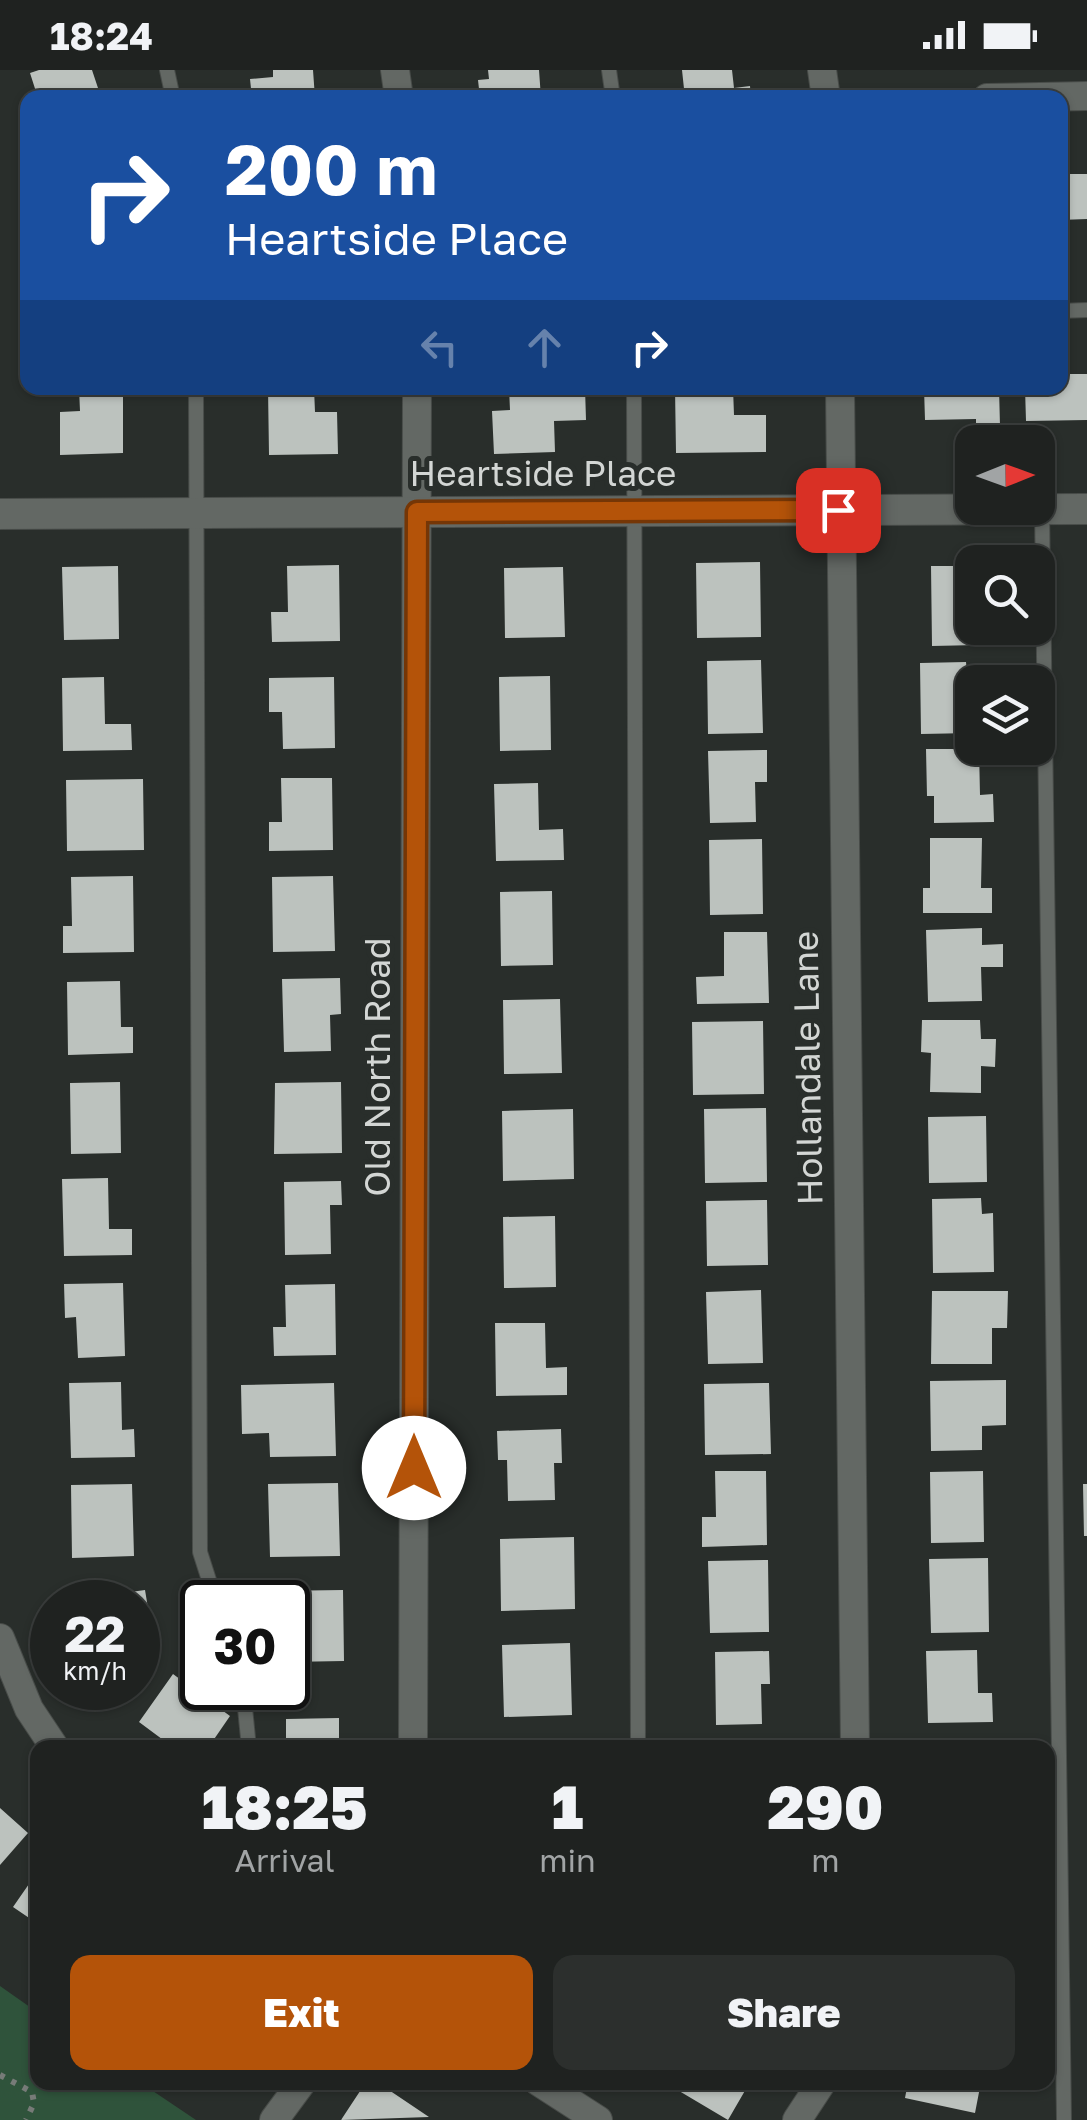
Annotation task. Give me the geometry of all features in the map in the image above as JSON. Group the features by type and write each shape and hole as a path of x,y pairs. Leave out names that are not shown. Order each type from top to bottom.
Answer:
{"street":[{"name":"Old North Road","path":"413,1740 417,395"},
{"name":"Hollandale Lane","path":"840,395 838,510 856,1740"},
{"name":"Heartside Place","path":"0,514 955,510"},
{"name":"Heartside Place","path":"1055,510 1087,510"},
{"path":"0,1638 29,1709 49,1740"},
{"path":"274,2120 296,2090"},
{"path":"552,2090 598,2120"},
{"path":"796,2120 817,2090"}],"lane":[{"path":"196,395 200,1552 209,1580"},
{"path":"634,395 638,1740"},
{"path":"1042,525 1064,2120"},
{"path":"245,1710 248,1740"}],"path":[{"path":"0,2075 32,2092 34,2104 26,2120"}],"green space":[{"path":"0,1986 30,2007 30,2090 151,2090 196,2120 0,2120"}],"building":[{"path":"92,70 99,90 35,90 30,73"},
{"path":"273,70 313,70 314,90 251,90 250,79 273,77"},
{"path":"488,70 539,70 540,90 479,90 478,80 489,79"},
{"path":"682,70 732,70 734,88 750,86 750,90 684,90"},
{"path":"1068,174 1087,174 1087,219 1068,220"},
{"path":"1068,374 1087,374 1087,420 1026,421 1025,395 1068,395"},
{"path":"79,395 123,395 123,453 60,455 60,412 80,411"},
{"path":"268,395 314,395 315,412 337,412 338,454 269,455"},
{"path":"509,395 585,395 586,420 554,421 555,452 494,454 492,411 510,410"},
{"path":"675,395 733,395 734,415 766,415 766,452 676,453"},
{"path":"924,395 999,395 1000,425 976,425 976,419 925,420"},
{"path":"760,562 761,637 697,638 696,563"},
{"path":"339,565 340,641 272,642 271,612 288,612 287,566"},
{"path":"118,566 119,639 64,640 62,567"},
{"path":"931,566 955,566 955,645 978,645 932,646"},
{"path":"563,567 565,637 505,638 504,568"},
{"path":"761,660 763,733 708,734 707,661"},
{"path":"966,662 955,665 955,733 921,734 920,663"},
{"path":"550,676 551,750 500,751 499,677"},
{"path":"104,677 105,724 131,724 132,750 63,751 62,678"},
{"path":"334,677 335,748 283,749 282,712 269,712 269,678"},
{"path":"926,749 955,749 955,765 979,765 980,795 993,794 994,822 934,823 934,796 927,796"},
{"path":"767,750 767,782 755,782 756,822 710,823 708,751"},
{"path":"281,778 332,778 333,850 269,851 269,822 282,822"},
{"path":"143,779 144,850 67,851 66,780"},
{"path":"538,783 539,830 563,829 564,860 496,861 494,784"},
{"path":"930,838 982,838 981,888 992,888 992,913 923,913 923,888 930,888"},
{"path":"762,839 763,914 710,915 709,840"},
{"path":"133,876 134,952 63,953 63,926 72,926 71,877"},
{"path":"333,876 335,951 273,952 272,877"},
{"path":"552,891 553,965 501,966 500,892"},
{"path":"982,928 982,945 1003,944 1003,967 981,967 982,1001 928,1002 926,930"},
{"path":"724,932 767,932 769,1003 697,1004 696,977 724,976"},
{"path":"340,978 341,1014 330,1015 331,1051 284,1052 282,979"},
{"path":"120,981 121,1027 133,1027 133,1053 68,1055 67,982"},
{"path":"560,999 562,1073 504,1074 503,1000"},
{"path":"922,1020 980,1020 981,1039 996,1039 995,1067 981,1066 981,1093 930,1092 931,1053 921,1052"},
{"path":"763,1021 764,1094 693,1095 692,1022"},
{"path":"120,1082 121,1153 71,1154 70,1083"},
{"path":"341,1082 342,1153 274,1154 275,1083"},
{"path":"766,1108 767,1182 705,1183 704,1109"},
{"path":"573,1109 574,1179 503,1181 502,1111"},
{"path":"986,1116 987,1182 929,1183 928,1117"},
{"path":"108,1178 109,1229 132,1229 132,1255 64,1256 62,1179"},
{"path":"341,1181 342,1205 330,1205 331,1254 285,1255 284,1182"},
{"path":"981,1198 982,1214 993,1213 994,1272 933,1273 932,1199"},
{"path":"767,1200 768,1265 707,1266 706,1201"},
{"path":"555,1216 556,1287 504,1288 503,1217"},
{"path":"123,1283 125,1356 78,1358 76,1317 65,1318 64,1284"},
{"path":"335,1284 336,1355 274,1356 273,1327 286,1327 285,1285"},
{"path":"761,1290 763,1363 708,1364 706,1292"},
{"path":"932,1291 1008,1291 1007,1328 992,1328 992,1364 931,1364"},
{"path":"495,1323 545,1323 546,1368 567,1367 567,1395 496,1396"},
{"path":"1006,1380 1006,1425 982,1426 982,1450 931,1451 930,1381"},
{"path":"121,1382 122,1430 134,1429 135,1457 71,1458 69,1383"},
{"path":"334,1383 336,1456 270,1457 269,1433 242,1434 241,1385"},
{"path":"769,1383 771,1454 705,1455 704,1384"},
{"path":"561,1429 562,1463 554,1463 555,1500 508,1501 507,1460 498,1460 497,1431"},
{"path":"715,1471 766,1471 767,1545 702,1547 702,1517 716,1517"},
{"path":"983,1471 984,1542 931,1543 930,1472"},
{"path":"338,1483 340,1556 270,1557 268,1484"},
{"path":"132,1484 134,1556 72,1558 71,1485"},
{"path":"1083,1484 1087,1484 1087,1536 1084,1536"},
{"path":"574,1537 575,1609 501,1611 500,1539"},
{"path":"988,1558 989,1632 931,1633 929,1559"},
{"path":"768,1560 769,1632 710,1633 708,1561"},
{"path":"310,1590 343,1590 344,1661 310,1662"},
{"path":"570,1643 572,1715 504,1717 502,1645"},
{"path":"977,1650 978,1693 992,1693 993,1722 928,1723 926,1651"},
{"path":"769,1651 770,1684 761,1684 762,1724 716,1725 715,1652"},
{"path":"173,1674 180,1679 180,1710 222,1710 230,1716 214,1740 163,1740 139,1722 148,1710 160,1710 160,1692"},
{"path":"339,1718 339,1740 286,1740 286,1719"},
{"path":"1027,1738 1027,1740 927,1740"},
{"path":"0,1808 28,1833 0,1865"},
{"path":"30,1883 30,1919 13,1907"},
{"path":"361,2090 389,2090 429,2117 341,2120"},
{"path":"677,2090 745,2090 728,2120"},
{"path":"906,2090 979,2090 975,2113 905,2098"}],"route":[{"path":"414,1468 417,512 838,510"}]}
